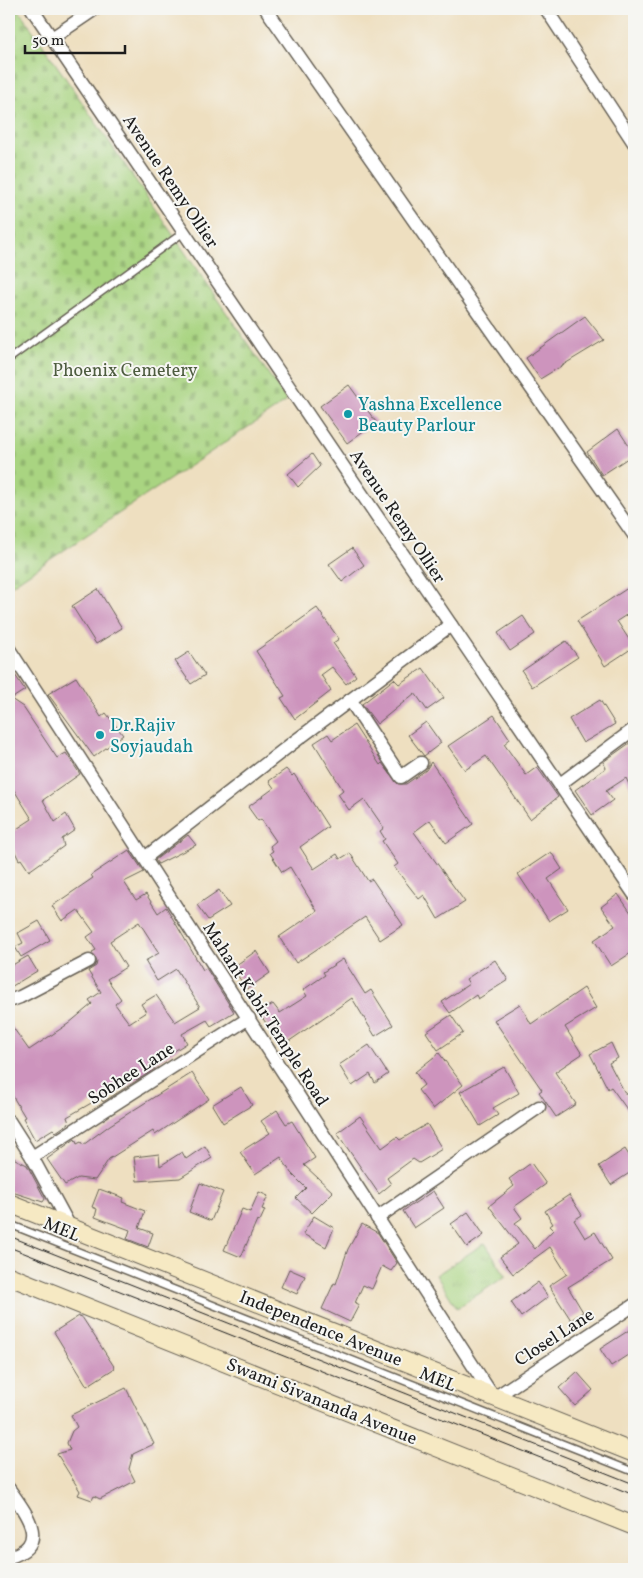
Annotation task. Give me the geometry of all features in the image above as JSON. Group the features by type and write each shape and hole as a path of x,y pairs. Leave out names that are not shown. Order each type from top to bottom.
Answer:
{"street":[{"name":"Avenue Remy Ollier","path":"32,9 634,894"},
{"path":"52,38 95,9"},
{"path":"266,9 634,534"},
{"path":"546,9 634,143"},
{"path":"146,857 451,625"},
{"name":"Mahant Kabir Temple Road","path":"9,649 146,857 494,1398"},
{"path":"350,700 401,777 421,763"},
{"path":"560,784 634,729"},
{"path":"9,1001 89,961"},
{"name":"Sobhee Lane","path":"32,1157 249,1018"},
{"path":"377,1218 539,1107"},
{"path":"9,1121 32,1157 70,1227"},
{"name":"Independence Avenue","path":"9,1203 634,1453"},
{"name":"Swami Sivananda Avenue","path":"9,1276 634,1526"},
{"name":"Closel Lane","path":"494,1398 634,1305"},
{"path":"9,1489 30,1518 33,1536 27,1548 19,1554 9,1557"}],"lane":[{"path":"9,358 185,232"},
{"name":"MEL","path":"9,1224 634,1472"}],"green space":[{"name":"Phoenix Cemetery","path":"9,9 18,9 287,401 9,587"},
{"path":"485,1243 506,1276 457,1308 436,1275"}],"building":[{"path":"585,316 604,340 540,379 526,358"},
{"name":"Yashna Excellence Beauty Parlour","path":"349,385 376,422 347,443 320,406"},
{"path":"618,429 634,454 602,475 587,452"},
{"path":"312,454 320,466 298,487 288,474"},
{"path":"352,548 364,565 342,582 329,564"},
{"path":"634,584 634,610 617,621 634,647 605,666 577,621"},
{"path":"98,589 122,628 96,644 72,606"},
{"path":"317,608 339,639 333,643 356,676 346,684 332,667 321,675 331,691 295,719 281,698 285,696 256,651"},
{"path":"523,616 535,634 510,651 498,633"},
{"path":"566,641 578,657 532,687 522,671"},
{"path":"189,652 205,675 191,684 175,661"},
{"path":"9,666 25,690 11,699 23,707 57,758 66,753 80,774 43,800 55,822 66,814 75,830 62,839 64,846 29,871 21,859 19,860 9,840 9,834 32,819 9,782"},
{"path":"423,668 444,698 427,710 415,693 377,724 362,704 394,679 399,684"},
{"path":"76,677 101,717 106,713 123,735 94,757 48,694"},
{"path":"600,700 615,724 583,743 569,719"},
{"path":"494,715 510,739 504,744 526,775 537,767 558,797 530,819 486,756 465,770 448,746"},
{"path":"426,722 441,743 424,756 408,735"},
{"path":"354,725 380,765 382,763 398,784 406,784 426,770 431,762 473,824 446,843 430,820 414,832 465,902 438,919 424,895 419,899 394,867 398,864 382,841 385,839 380,831 384,828 364,799 349,810 338,794 343,790 314,743 328,734 332,740"},
{"path":"634,740 634,795 626,778 606,791 613,800 592,815 575,790 606,768 603,762"},
{"path":"286,769 292,776 294,774 328,827 300,847 314,869 337,854 340,859 350,853 368,881 372,879 403,925 380,940 365,917 296,963 279,937 317,911 290,867 282,872 270,853 273,851 270,846 276,841 261,819 258,821 248,807 274,788 269,781"},
{"path":"188,835 196,845 158,864 155,860"},
{"path":"129,850 144,872 124,882 136,900 146,894 158,913 166,907 203,970 206,968 234,1012 211,1026 207,1020 182,1034 187,1043 152,1065 155,1069 103,1102 100,1098 67,1117 69,1123 56,1132 53,1129 35,1140 23,1118 25,1117 9,1090 9,1022 29,1050 68,1024 92,1004 89,1000 101,992 88,971 96,966 97,962 92,952 96,950 87,937 94,932 78,910 62,921 52,906 93,878 91,875","holes":["139,922 159,953 145,961 157,981 176,969 200,1007 175,1022 156,995 141,1004 146,1012 129,1023 115,1004 121,999 107,979 126,967 110,941"]},
{"path":"551,852 562,869 548,879 568,909 549,921 518,874"},
{"path":"219,890 230,906 208,920 197,905"},
{"path":"618,894 634,917 634,951 611,966 594,940 615,926 601,907"},
{"path":"39,921 50,940 21,957 15,947 23,943 18,933"},
{"path":"256,951 270,973 247,989 232,968"},
{"path":"28,956 37,971 9,988 9,967"},
{"path":"343,959 365,994 371,990 393,1025 375,1036 352,998 282,1046 259,1013 273,1004 280,1013 307,996 303,990 325,975 323,972"},
{"path":"495,960 508,980 478,999 476,995 450,1013 442,1002 469,984 466,979"},
{"path":"584,988 596,1008 565,1027 582,1054 555,1072 576,1104 556,1117 539,1092 542,1090 494,1020 520,1004 531,1024"},
{"path":"451,1015 463,1033 438,1050 426,1032"},
{"path":"611,1043 618,1058 609,1063 626,1095 634,1089 634,1119 611,1087 608,1089 590,1054"},
{"path":"369,1045 388,1074 375,1083 370,1074 352,1086 339,1065"},
{"path":"439,1053 463,1085 433,1109 418,1090 424,1085 415,1072"},
{"path":"504,1067 519,1093 493,1108 498,1115 480,1126 460,1092"},
{"path":"192,1073 209,1099 155,1135 153,1131 109,1159 95,1180 78,1178 65,1185 47,1159 75,1139 77,1144 81,1142 83,1145 110,1125"},
{"path":"241,1087 252,1105 223,1123 212,1105"},
{"path":"277,1110 286,1124 292,1121 315,1158 304,1165 333,1192 312,1213 296,1198 306,1188 291,1173 281,1157 255,1174 240,1152 270,1133 261,1121"},
{"path":"360,1116 382,1148 397,1137 400,1140 427,1124 442,1149 419,1163 413,1159 387,1178 391,1184 379,1194 337,1133"},
{"path":"205,1146 212,1158 180,1178 137,1181 134,1157 159,1154 160,1166 182,1152 186,1159"},
{"path":"625,1149 634,1163 634,1170 611,1185 599,1166"},
{"path":"9,1156 27,1165 45,1199 43,1202 9,1191"},
{"path":"531,1163 546,1184 514,1207 522,1218 515,1223 535,1249 553,1230 549,1226 553,1224 545,1211 569,1195 582,1215 574,1220 585,1238 595,1232 612,1260 568,1287 583,1312 571,1320 549,1286 567,1274 550,1247 513,1274 500,1257 518,1244 489,1206 514,1186 509,1179"},
{"path":"200,1183 223,1192 211,1221 189,1212"},
{"path":"99,1189 124,1198 122,1202 145,1211 139,1228 153,1233 148,1247 127,1239 130,1230 95,1217 97,1209 92,1207"},
{"path":"433,1191 444,1208 414,1228 403,1211"},
{"path":"259,1192 268,1196 262,1209 265,1210 260,1221 257,1220 241,1257 224,1250 242,1209 250,1212"},
{"path":"468,1212 484,1235 467,1247 451,1224"},
{"path":"314,1216 334,1228 326,1247 303,1234"},
{"path":"362,1224 378,1233 397,1263 391,1271 382,1266 372,1289 363,1285 355,1303 359,1305 350,1322 322,1309 334,1283 336,1284 348,1249"},
{"path":"289,1269 305,1276 297,1294 281,1287"},
{"path":"538,1282 548,1297 521,1317 511,1302"},
{"path":"79,1316 82,1317 115,1368 87,1386 54,1332"},
{"path":"634,1327 634,1351 611,1366 600,1349"},
{"path":"577,1372 593,1390 575,1406 559,1388"},
{"path":"126,1388 154,1444 133,1454 129,1469 135,1481 100,1499 94,1496 92,1500 78,1495 80,1491 57,1454 70,1450 67,1443 72,1431 77,1427 71,1415"}],"tram line":[{"path":"9,1236 634,1484"},
{"path":"9,1247 634,1495"}],"place":[{"name":"Yashna Excellence Beauty Parlour","path":"348,414"},
{"name":"Dr.Rajiv Soyjaudah","path":"100,735"}]}
